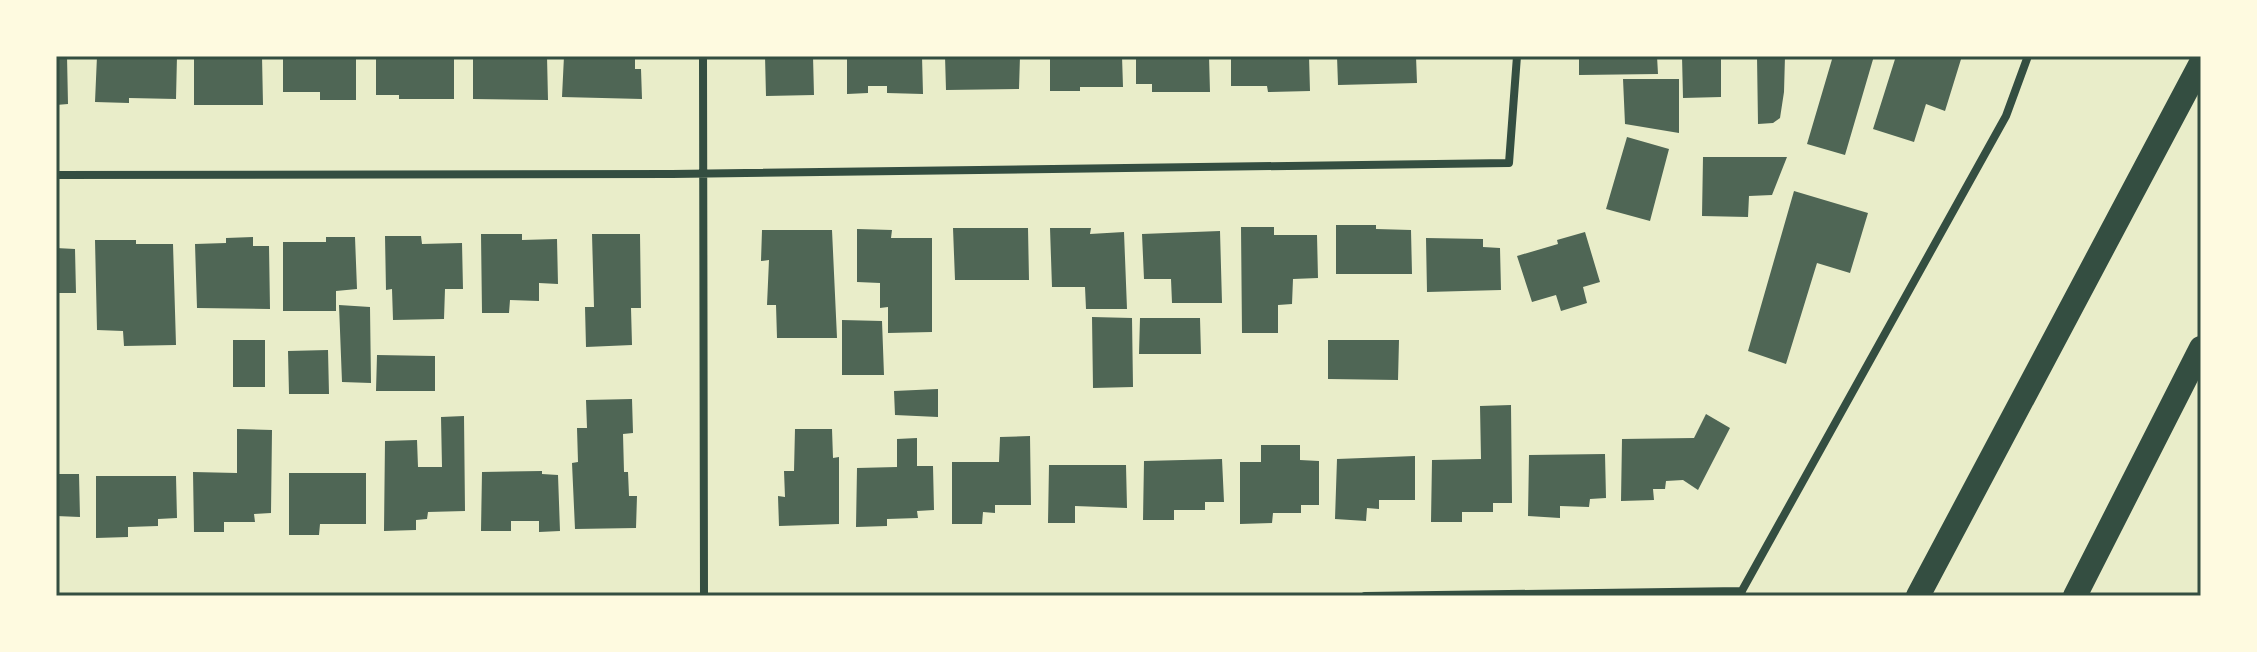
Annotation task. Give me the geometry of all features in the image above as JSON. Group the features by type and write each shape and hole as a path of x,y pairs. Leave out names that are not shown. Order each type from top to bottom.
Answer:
{"highway":[{"path":"1918,596 2201,63"},
{"path":"2075,596 2201,348"}],"street":[{"path":"703,56 704,596"},
{"path":"56,175 703,173 1509,163 1517,56"},
{"path":"1365,596 1740,593 2006,116 2028,56"}],"building":[{"path":"56,56 67,56 68,104 56,105"},
{"path":"97,56 177,56 176,99 129,98 129,103 95,102"},
{"path":"194,56 262,56 263,105 194,105"},
{"path":"283,56 356,56 356,100 320,100 320,92 283,92"},
{"path":"376,56 454,56 454,99 399,99 399,95 376,95"},
{"path":"473,56 547,56 548,100 473,99"},
{"path":"564,56 635,56 635,69 641,69 642,99 562,97"},
{"path":"765,56 813,56 814,95 766,96"},
{"path":"847,56 922,56 923,94 887,93 887,86 868,86 868,93 847,94"},
{"path":"945,56 1020,56 1019,89 946,90"},
{"path":"1050,56 1122,56 1123,87 1050,91"},
{"path":"1136,56 1209,56 1210,92 1152,92 1152,84 1136,84"},
{"path":"1231,56 1309,56 1310,91 1268,92 1267,86 1231,86"},
{"path":"1337,56 1416,56 1417,83 1338,85"},
{"path":"1579,56 1657,56 1658,74 1579,75"},
{"path":"1682,56 1721,56 1721,97 1683,98"},
{"path":"1757,56 1785,56 1780,118 1773,123 1758,124"},
{"path":"1833,56 1874,56 1845,155 1807,144"},
{"path":"1896,56 1962,56 1945,111 1926,104 1914,142 1873,129"},
{"path":"1623,79 1679,79 1679,133 1625,124"},
{"path":"1627,137 1669,149 1650,221 1606,209"},
{"path":"1703,157 1787,157 1772,195 1749,196 1748,217 1702,216"},
{"path":"1794,191 1868,213 1850,273 1817,263 1786,364 1748,351"},
{"path":"1336,225 1376,225 1376,229 1411,230 1412,274 1336,274"},
{"path":"1241,227 1274,227 1274,235 1317,235 1318,278 1293,279 1292,304 1278,305 1278,333 1242,333"},
{"path":"953,228 1028,228 1029,280 955,280"},
{"path":"1050,228 1091,228 1090,234 1124,232 1127,309 1086,309 1085,287 1052,287"},
{"path":"857,229 892,230 891,238 932,238 932,332 888,333 888,307 880,308 880,283 857,282"},
{"path":"762,230 832,230 837,338 777,338 776,305 767,305 769,260 761,261"},
{"path":"1220,231 1222,303 1172,303 1171,279 1144,279 1142,234"},
{"path":"1585,232 1600,282 1583,287 1587,303 1561,311 1556,295 1532,302 1517,256"},
{"path":"481,234 522,234 522,240 557,239 558,284 539,283 539,301 510,300 509,313 482,313"},
{"path":"592,234 640,234 641,308 631,308 632,345 586,347 585,307 594,307"},
{"path":"385,236 421,236 422,244 462,243 463,289 445,289 444,319 393,320 392,289 386,290"},
{"path":"253,237 253,246 269,246 270,309 197,308 195,244 226,243 226,238"},
{"path":"326,237 355,237 357,289 336,291 336,311 283,311 283,242 326,242"},
{"path":"1426,238 1483,239 1483,247 1500,248 1501,290 1427,292"},
{"path":"95,240 173,244 176,345 124,346 123,331 97,330"},
{"path":"56,248 75,249 76,293 56,293"},
{"path":"339,305 370,307 371,383 342,382"},
{"path":"1092,317 1132,318 1133,387 1093,388"},
{"path":"1140,318 1200,318 1201,354 1139,354"},
{"path":"842,320 882,321 884,375 842,375"},
{"path":"233,340 265,340 265,387 233,387"},
{"path":"1328,340 1399,340 1398,380 1328,379"},
{"path":"328,350 329,394 289,394 288,351"},
{"path":"377,355 435,356 435,391 376,391"},
{"path":"938,389 938,417 895,415 894,391"},
{"path":"632,399 633,433 623,434 624,472 628,472 629,496 637,496 636,528 575,529 572,463 578,462 577,428 587,428 586,400"},
{"path":"1511,405 1512,503 1493,503 1493,512 1462,512 1462,522 1431,522 1432,460 1481,459 1480,406"},
{"path":"1706,414 1730,428 1698,490 1683,480 1666,481 1665,489 1653,489 1654,500 1621,501 1622,439 1694,438"},
{"path":"464,416 465,511 428,512 427,519 416,520 416,530 384,531 385,441 417,440 418,467 442,467 441,417"},
{"path":"237,429 272,430 271,513 254,514 255,522 224,522 224,532 194,532 193,472 237,473"},
{"path":"795,429 832,429 833,458 839,457 839,524 779,526 778,496 785,497 784,471 794,471"},
{"path":"1030,436 1031,505 995,505 995,513 983,512 982,524 952,524 952,462 999,462 1000,437"},
{"path":"917,438 917,466 933,466 934,510 917,511 918,518 887,519 887,526 856,527 857,468 897,467 897,439"},
{"path":"1261,445 1300,445 1300,460 1319,461 1319,505 1301,505 1301,513 1273,513 1272,523 1240,524 1240,462 1261,462"},
{"path":"1605,454 1606,498 1590,499 1589,507 1560,506 1560,518 1528,516 1529,455"},
{"path":"1415,456 1415,500 1379,500 1379,509 1367,508 1366,521 1335,519 1337,459"},
{"path":"1222,459 1224,502 1205,502 1205,510 1174,510 1174,520 1143,520 1144,461"},
{"path":"1049,465 1126,465 1127,508 1075,506 1075,523 1048,523"},
{"path":"542,471 542,474 558,475 560,531 539,532 539,521 511,521 511,531 481,531 482,472"},
{"path":"289,473 366,473 366,524 320,524 319,535 289,535"},
{"path":"56,474 79,474 80,517 56,516"},
{"path":"96,476 176,476 177,518 158,519 158,526 128,527 128,537 96,538"}]}
